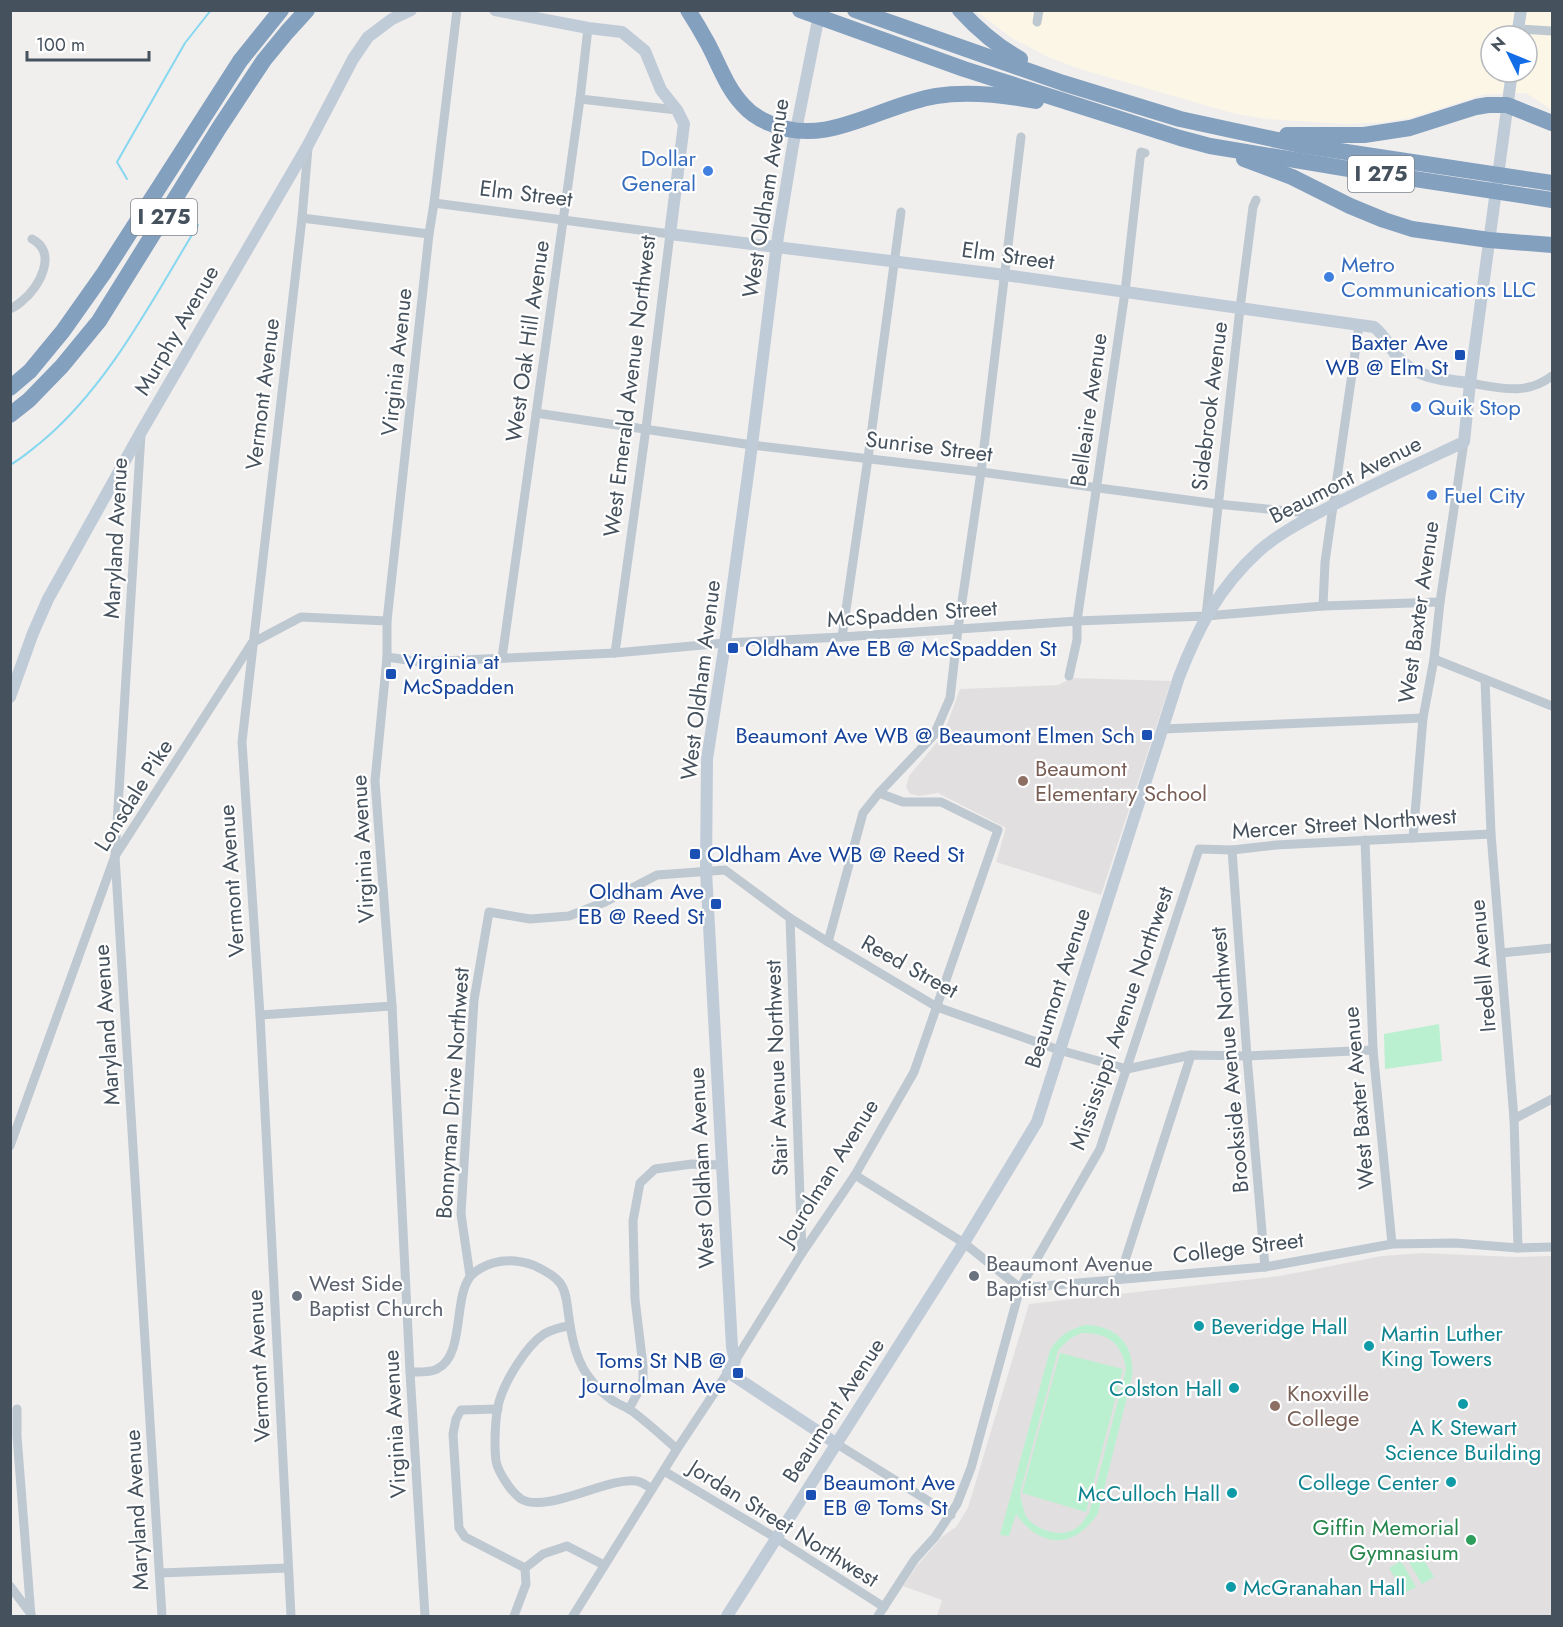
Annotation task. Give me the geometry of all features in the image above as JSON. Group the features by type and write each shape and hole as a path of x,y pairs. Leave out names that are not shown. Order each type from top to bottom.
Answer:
{"highway":[{"name":"I 275","path":"10,388 30,371 63,331 104,273 228,79 281,10"},
{"name":"I 275","path":"10,415 29,400 62,366 99,321 264,60 308,10"},
{"path":"688,10 707,42 729,88 743,106 758,118 779,128 795,131 830,130 936,96 968,94 1007,96 1093,110"},
{"name":"I 275","path":"855,10 1063,83 1180,119 1300,145 1552,183"},
{"path":"960,10 977,29 1004,50 1063,83"},
{"name":"I 275","path":"800,11 964,69 1210,146 1552,200"},
{"path":"1253,136 1364,135 1410,128 1488,105 1507,105 1552,123"},
{"path":"1210,146 1292,177 1350,206 1412,229 1489,240 1552,245"}],"street":[{"name":"Murphy Avenue","path":"10,696 48,599 141,432 308,145 353,58 368,37 392,19 411,10"},
{"name":"Virginia Avenue","path":"425,1617 392,1006 375,781 387,657 387,621 429,234 458,10"},
{"path":"495,10 588,28 622,32 645,51 661,90 676,110"},
{"name":"West Oldham Avenue","path":"735,1361 732,1347 706,871 707,759 752,445 776,246 795,131 820,10"},
{"path":"1037,22 1039,10"},
{"name":"West Oak Hill Avenue","path":"502,658 564,219 588,28"},
{"name":"West Baxter Avenue","path":"1413,838 1423,718 1434,659 1440,602 1464,442 1510,84"},
{"path":"580,99 676,110"},
{"name":"West Emerald Avenue Northwest","path":"615,653 684,124 676,110"},
{"path":"828,942 864,813 879,793 934,735 950,699 981,472 1021,137"},
{"name":"Vermont Avenue","path":"291,1617 260,1015 242,742 302,218 308,145"},
{"name":"Belleaire Avenue","path":"1069,676 1077,640 1077,621 1125,292 1141,152 1145,153"},
{"name":"Sidebrook Avenue","path":"1206,616 1240,308 1253,207 1256,200"},
{"name":"Elm Street","path":"434,202 670,234 1005,275 1374,327 1401,362 1417,373 1514,390 1543,382 1552,376"},
{"path":"842,637 901,212"},
{"path":"302,218 429,234"},
{"path":"10,309 24,301 31,292 42,272 45,259"},
{"path":"1323,606 1325,562 1332,505 1359,325"},
{"name":"Sunrise Street","path":"536,413 752,445 981,472 1217,504 1317,514"},
{"name":"Maryland Avenue","path":"141,432 115,856 162,1617"},
{"name":"Beaumont Avenue","path":"727,1617 964,1243 1037,1122 1179,677 1206,616 1241,569 1259,550 1282,533 1332,505 1464,442"},
{"name":"McSpadden Street","path":"387,657 421,662 615,653 725,643 1077,621 1206,616 1323,606 1440,602"},
{"name":"Lonsdale Pike","path":"10,1146 115,856 252,643 302,617 387,621"},
{"path":"1434,659 1552,706"},
{"name":"Iredell Avenue","path":"1485,680 1491,834 1514,1119 1518,1248"},
{"path":"1163,729 1423,718"},
{"name":"Jourolman Avenue","path":"573,1617 802,1253 855,1175 914,1072 998,830 941,802 903,802 879,793"},
{"name":"Mercer Street Northwest","path":"1199,849 1232,850 1276,845 1491,834"},
{"name":"West Baxter Avenue","path":"1365,840 1373,1050 1392,1244"},
{"name":"Mississippi Avenue Northwest","path":"878,1617 915,1559 951,1515 957,1504 971,1468 1020,1288 1100,1149 1199,849"},
{"name":"Brookside Avenue Northwest","path":"1232,850 1265,1267"},
{"name":"Reed Street","path":"489,912 530,919 569,916 605,902 657,875 725,870 790,918 937,1007 1059,1050 1126,1069 1191,1055 1247,1056 1373,1050"},
{"name":"Bonnyman Drive Northwest","path":"470,1276 461,1214 474,1000 489,912"},
{"name":"Stair Avenue Northwest","path":"790,918 802,1253"},
{"path":"1501,953 1552,948"},
{"path":"260,1015 392,1006"},
{"path":"1119,1279 1191,1055"},
{"path":"1514,1119 1552,1099"},
{"path":"629,1409 643,1381 635,1299 633,1221 640,1183 655,1169 692,1164 723,1165"},
{"path":"855,1175 964,1243 1020,1288"},
{"name":"College Street","path":"1020,1288 1265,1267 1392,1244 1455,1243 1518,1248 1552,1247"},
{"path":"410,1372 434,1371 442,1367 453,1351 465,1288 470,1276 489,1264 519,1261 539,1267 561,1283 566,1294 575,1350 583,1369 592,1382 613,1400 649,1424 677,1449"},
{"path":"570,1326 555,1328 543,1335 528,1349 505,1387 498,1409 496,1463 507,1485 522,1499 541,1502 578,1495 619,1482 635,1481 652,1490"},
{"path":"728,1372 951,1515"},
{"path":"17,1409 17,1436 31,1615"},
{"path":"498,1409 461,1410 456,1419 453,1434 459,1528 465,1537 525,1569"},
{"name":"Jordan Street Northwest","path":"664,1471 776,1538 884,1607"},
{"path":"525,1569 543,1554 567,1546 604,1565"},
{"path":"160,1573 288,1568"},
{"path":"514,1617 526,1584 525,1569"},
{"path":"10,1586 31,1615"}],"shaded area":[{"path":"976,11 1552,11 1552,110 1526,93 1493,94 1482,95 1410,118 1384,122 1347,124 1266,119 1232,113 1080,69 1048,57 1012,38"},
{"name":"Beaumont Elementary School","path":"1072,678 1171,681 1101,895 996,862 1006,828 938,793 919,796 910,794 906,787 909,776 943,735 960,689 1058,685"},
{"name":"Knoxville College","path":"1422,1253 1515,1257 1552,1256 1552,1616 937,1616 942,1600 903,1586 919,1563 943,1536 956,1527 968,1508 1029,1304 1280,1276 1382,1256"}],"green space":[{"path":"1439,1024 1442,1061 1385,1069 1384,1034"},
{"path":"1096,1326 1115,1333 1127,1346 1132,1365 1132,1377 1098,1513 1089,1525 1068,1539 1046,1538 1025,1525 1016,1514 1009,1536 1000,1535 1050,1350 1061,1337 1079,1327","holes":["1091,1333 1106,1338 1117,1346 1126,1369 1089,1513 1075,1529 1054,1533 1030,1521 1026,1516 1020,1493 1058,1351 1075,1336"]},
{"path":"1060,1353 1123,1369 1086,1512 1022,1493"},
{"path":"1419,1552 1434,1577 1422,1584 1407,1559"},
{"path":"1401,1561 1416,1587 1404,1593 1389,1568"}],"waterway":[{"path":"127,179 117,162 185,43 211,10"},
{"path":"10,465 40,443 87,396 146,312 198,225"}],"place":[{"name":"Dollar General","path":"708,171"},
{"name":"Metro Communications LLC","path":"1329,277"},
{"name":"Baxter Ave WB @ Elm St","path":"1460,355"},
{"name":"Quik Stop","path":"1416,407"},
{"name":"Fuel City","path":"1432,495"},
{"name":"Oldham Ave EB @ McSpadden St","path":"733,648"},
{"name":"Virginia at McSpadden","path":"391,674"},
{"name":"Beaumont Ave WB @ Beaumont Elmen Sch","path":"1147,735"},
{"name":"Beaumont Elementary School","path":"1023,781"},
{"name":"Oldham Ave WB @ Reed St","path":"695,854"},
{"name":"Oldham Ave EB @ Reed St","path":"716,904"},
{"name":"Beaumont Avenue Baptist Church","path":"974,1276"},
{"name":"West Side Baptist Church","path":"297,1296"},
{"name":"Beveridge Hall","path":"1199,1326"},
{"name":"Martin Luther King Towers","path":"1369,1346"},
{"name":"Toms St NB @ Journolman Ave","path":"738,1373"},
{"name":"Colston Hall","path":"1234,1388"},
{"name":"A K Stewart Science Building","path":"1463,1404"},
{"name":"Knoxville College","path":"1275,1406"},
{"name":"College Center","path":"1451,1482"},
{"name":"McCulloch Hall","path":"1232,1493"},
{"name":"Beaumont Ave EB @ Toms St","path":"811,1495"},
{"name":"Giffin Memorial Gymnasium","path":"1471,1540"},
{"name":"McGranahan Hall","path":"1231,1587"}]}
